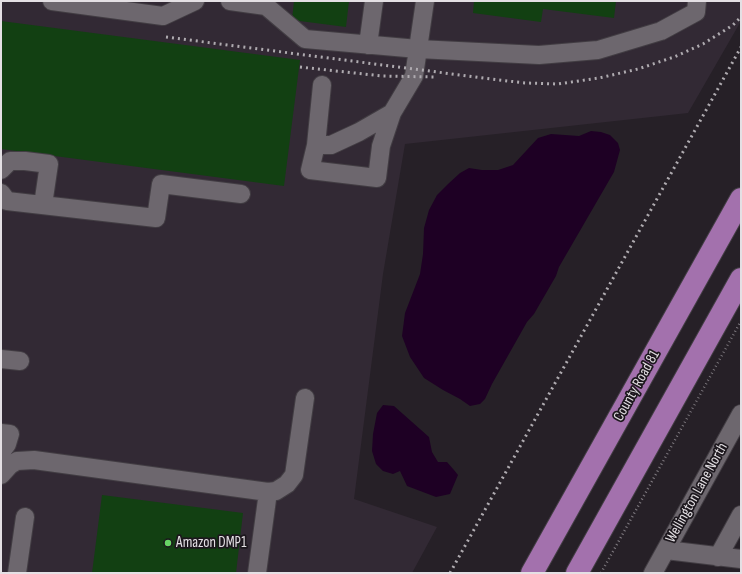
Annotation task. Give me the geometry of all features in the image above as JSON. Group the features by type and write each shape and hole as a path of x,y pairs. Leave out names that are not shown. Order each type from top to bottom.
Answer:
{"highway":[{"name":"County Road 81","path":"532,573 741,199"},
{"path":"577,573 741,279"}],"street":[{"path":"63,2 163,16 195,1"},
{"path":"230,1 266,6 305,39 418,49 539,55 598,50 661,31 696,12 697,1"},
{"path":"368,45 374,1"},
{"path":"322,85 316,145 310,170 377,178 381,146 392,113 414,76 425,1"},
{"path":"316,145 331,145 359,132 392,113"},
{"path":"1,170 10,161 26,161 49,164 43,205"},
{"path":"1,193 7,201 156,218 161,184 241,194"},
{"path":"1,359 20,361"},
{"path":"1,475 10,465 17,461 34,460 276,492 288,484 294,476 305,398"},
{"name":"Wellington Lane North","path":"653,573 741,414"},
{"path":"1,433 10,434 7,444 1,452"},
{"path":"257,573 268,492"},
{"path":"718,557 741,515"},
{"path":"17,573 25,517"},
{"path":"666,550 741,560"}],"path":[{"path":"601,573 741,321"}],"shaded area":[{"path":"1,1 741,1 741,21 688,113 405,144 383,274 354,499 437,527 412,573 1,573"},
{"path":"591,131 610,135 618,143 620,150 614,172 559,267 556,276 534,314 527,322 485,399 480,404 470,406 424,378 410,357 402,336 405,313 420,274 423,254 424,228 429,210 437,195 460,173 469,168 498,170 513,165 538,138 551,134 579,136"},
{"path":"383,405 394,406 429,437 432,452 438,462 447,462 458,475 450,494 436,497 407,486 400,471 393,474 383,471 376,464 372,451 373,434 377,413"}],"building":[{"path":"294,1 349,1 346,27 292,20"},
{"path":"474,1 616,1 614,18 543,9 541,22 473,13"},
{"path":"1,21 300,60 284,186 1,149"},
{"name":"Amazon DMP1","path":"102,495 243,513 236,573 92,573"}],"railway":[{"path":"166,37 491,79 525,83 558,84 599,78 638,69 674,57 703,44 733,25 741,17"},
{"path":"450,573 741,47"},
{"path":"300,67 382,76 435,77"}],"place":[{"name":"Amazon DMP1","path":"168,543"}]}
